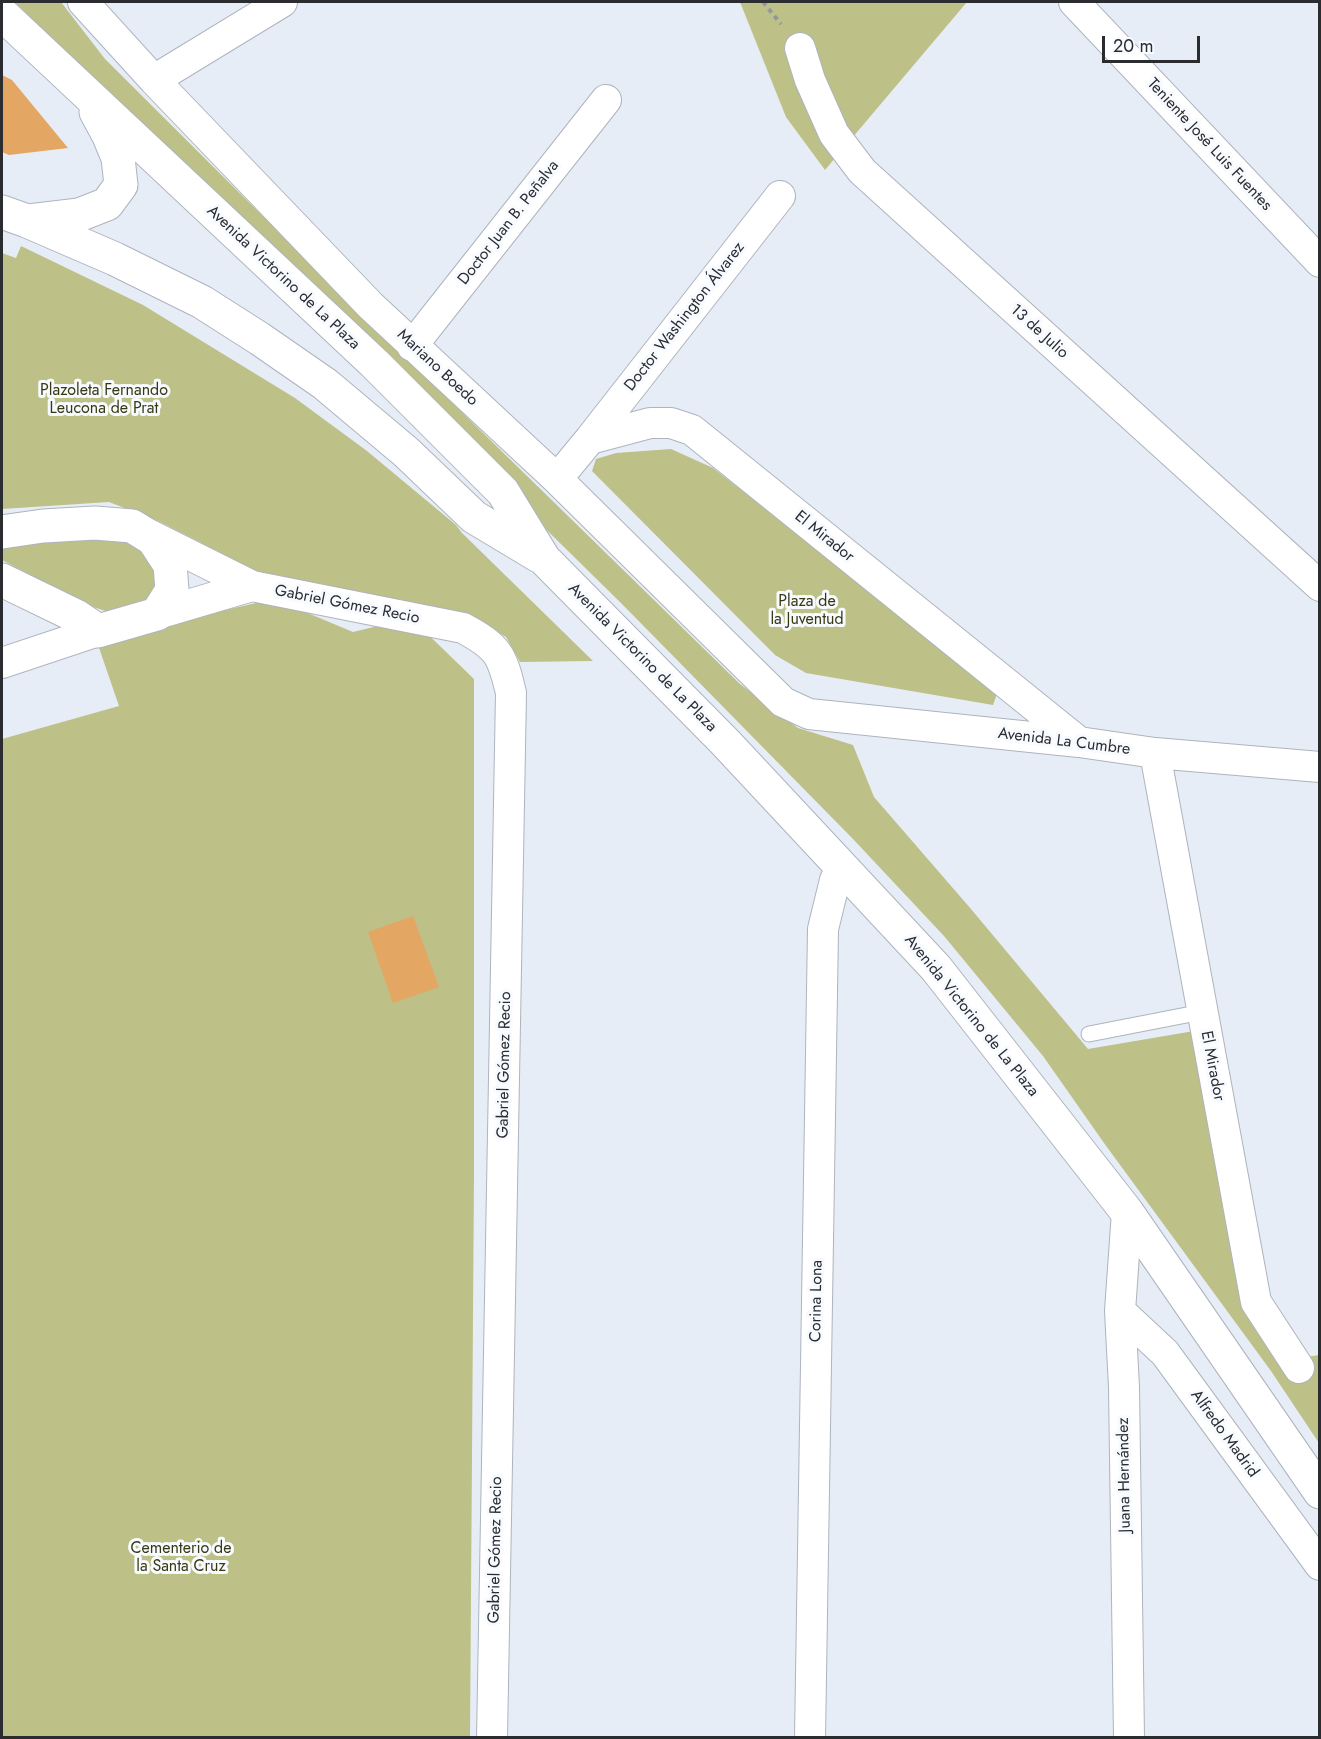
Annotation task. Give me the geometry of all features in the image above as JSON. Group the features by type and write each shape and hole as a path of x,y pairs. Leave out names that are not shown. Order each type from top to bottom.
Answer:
{"main road":[{"name":"Avenida Victorino de La Plaza","path":"2,14 374,363 503,492 544,559 725,742 936,968 1127,1212 1320,1492"},
{"path":"14,216 79,215 107,204 121,185 118,158 88,95"},
{"name":"Avenida Victorino de La Plaza","path":"14,216 115,259 202,302 260,339 325,384 406,452 474,517 544,559"},
{"path":"2,532 43,526 95,523 132,526 153,539 170,564 172,591 157,614 98,631 76,616 2,580"}],"street":[{"name":"Mariano Boedo","path":"82,2 370,306 556,479 783,702 809,714"},
{"path":"154,80 282,2"},
{"name":"Teniente José Luis Fuentes","path":"1074,2 1320,262"},
{"name":"13 de Julio","path":"801,48 810,80 834,134 862,171 1320,586"},
{"name":"Doctor Juan B. Peñalva","path":"412,346 606,100"},
{"name":"Doctor Washington Álvarez","path":"590,439 780,196"},
{"name":"El Mirador","path":"590,439 650,423 671,423 692,430 1079,742"},
{"path":"556,479 590,439"},
{"name":"Gabriel Gómez Recio","path":"132,526 252,586 463,628 487,641 500,656 506,671 511,693 492,1737"},
{"name":"Gabriel Gómez Recio","path":"157,614 252,586"},
{"path":"2,663 98,631"},
{"name":"Avenida La Cumbre","path":"809,714 1079,742 1155,753 1320,767"},
{"name":"El Mirador","path":"1155,753 1256,1302 1299,1368"},
{"name":"Corina Lona","path":"810,1737 824,929 836,880 844,869"},
{"name":"Juana Hernández","path":"1127,1212 1120,1311 1124,1387 1129,1737"},
{"name":"Alfredo Madrid","path":"1120,1311 1165,1353 1320,1565"}],"lane":[{"path":"1089,1034 1202,1012"}],"green space":[{"path":"15,2 61,2 105,59 352,305 740,684 798,728 853,745 874,797 1088,1049 1194,1031 1288,1360 1319,1355 1319,1443 1271,1371 1043,1056 944,936 853,839 622,604 333,320"},
{"path":"740,2 967,2 825,170 786,117"},
{"name":"Plazoleta Fernando Leucona de Prat","path":"21,246 143,305 295,398 367,451 456,525 593,661 520,662 506,637 465,613 264,575 158,521 109,502 2,509 2,253 16,258"},
{"name":"Plaza de la Juventud","path":"671,449 713,468 998,691 993,705 806,673 775,655 592,471 596,459 616,453"},
{"path":"58,536 125,536 151,552 160,598 121,616 90,606 2,560 2,546"},
{"name":"Cementerio de la Santa Cruz","path":"274,599 353,632 411,618 474,679 474,1172 470,1737 2,1738 2,739 119,706 96,639"}],"building":[{"path":"2,75 12,80 68,148 9,155 2,152"},
{"path":"413,916 439,987 393,1003 368,932"}]}
